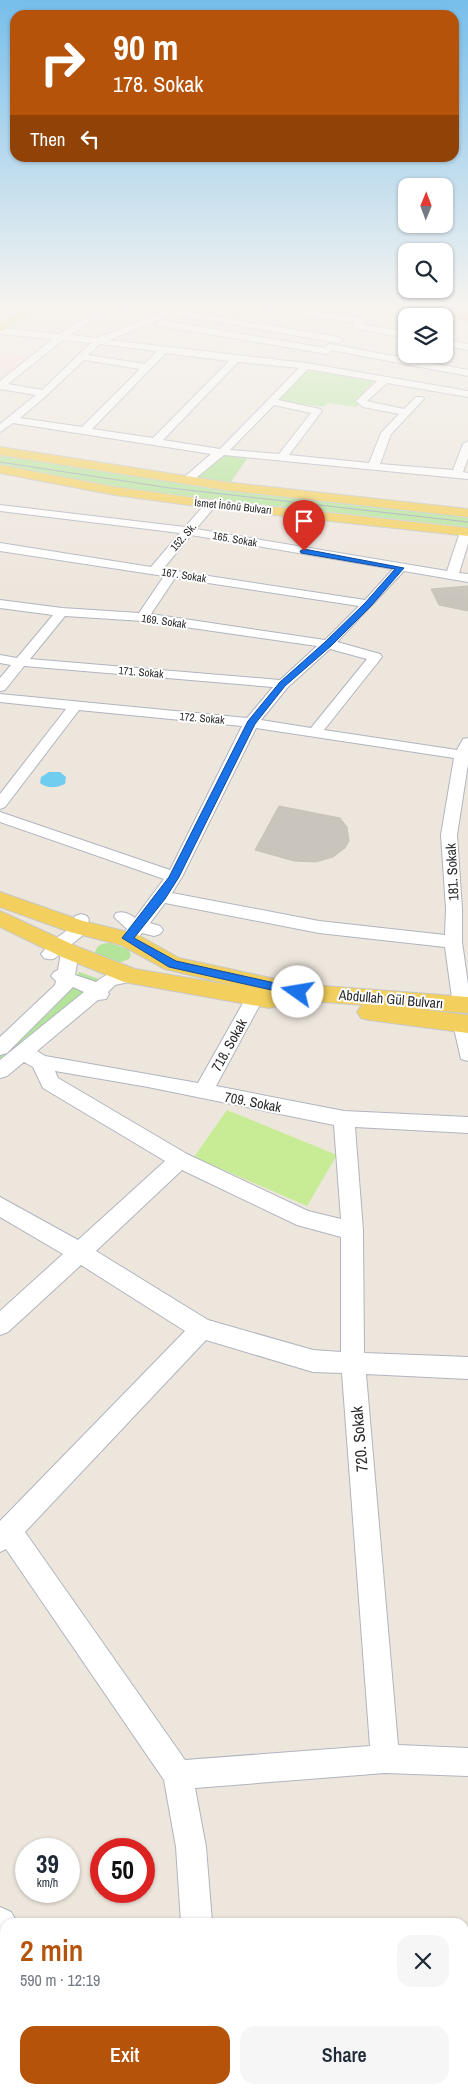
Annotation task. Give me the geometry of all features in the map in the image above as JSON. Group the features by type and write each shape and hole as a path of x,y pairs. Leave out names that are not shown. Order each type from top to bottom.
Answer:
{"main road":[{"name":"İsmet İnönü Bulvarı","path":"0,451 186,481 468,513"},
{"name":"İsmet İnönü Bulvarı","path":"0,469 115,491 211,504 467,532"},
{"name":"Abdullah Gül Bulvarı","path":"0,899 79,924 140,932 173,964 298,992 465,1015"},
{"name":"Abdullah Gül Bulvarı","path":"0,918 59,951 132,976 254,998 465,1015"}],"street":[{"path":"0,429 32,404"},
{"path":"83,432 111,404"},
{"path":"154,443 192,404"},
{"path":"186,481 222,452 269,404"},
{"path":"280,404 317,411 281,459"},
{"path":"364,404 405,412"},
{"path":"373,467 386,433 414,404"},
{"path":"13,420 222,452 463,475 468,444"},
{"name":"152. Sk.","path":"155,570 211,504"},
{"name":"165. Sokak","path":"0,508 188,531 468,578"},
{"path":"452,575 467,532"},
{"name":"167. Sokak","path":"0,547 368,604"},
{"path":"122,917 140,932 174,877 251,723 282,684 328,644 368,604 400,568"},
{"name":"152. Sk.","path":"143,617 172,573"},
{"name":"169. Sokak","path":"0,604 62,612 143,617 328,644"},
{"path":"0,688 62,612"},
{"path":"315,732 375,657 328,644"},
{"name":"171. Sokak","path":"0,659 282,684"},
{"name":"172. Sokak","path":"0,698 251,723 315,732 465,748"},
{"path":"0,804 76,705"},
{"name":"181. Sokak","path":"465,748 462,796 450,835 461,909 453,942 465,1015 468,1054"},
{"path":"0,817 174,877"},
{"path":"161,897 320,927 453,942"},
{"path":"0,1048 64,987 59,951 76,932 79,924"},
{"path":"0,1071 98,993 110,980 132,976"},
{"path":"63,977 90,987 98,993"},
{"name":"718. Sokak","path":"203,1092 254,998"},
{"name":"709. Sokak","path":"22,1052 41,1062 344,1119 468,1125"},
{"path":"41,1062 50,1083 180,1160 304,1219 352,1231"},
{"name":"720. Sokak","path":"344,1119 352,1231 353,1363 385,1758"},
{"path":"0,1325 180,1160"},
{"path":"0,1206 80,1252 202,1329 313,1361 468,1368"},
{"path":"197,1918 191,1847 178,1775 4,1535 202,1329"},
{"path":"178,1775 385,1758 468,1762"}],"green space":[{"path":"298,404 327,404 324,407"},
{"path":"333,404 359,404 357,407"},
{"path":"0,453 468,515 468,527 148,492 0,467"},
{"path":"220,455 247,459 230,483 194,479"},
{"path":"110,943 128,949 131,955 129,959 116,964 95,954 96,949 100,945"},
{"path":"79,972 99,979 0,1059 0,1055 49,1013 67,994"},
{"path":"227,1110 337,1155 307,1206 194,1157"}],"water":[{"path":"49,772 60,772 66,777 65,784 52,787 40,783 41,777"}],"building":[{"path":"468,586 468,611 439,605 431,589"},
{"path":"279,806 340,818 347,827 349,841 345,848 333,857 316,862 294,861 255,850"}],"tram line":[{"path":"0,462 170,488 468,522"}],"route":[{"path":"298,992 173,964 128,938 161,897 174,877 251,723 282,684 328,644 368,604 400,568 304,551"}]}
